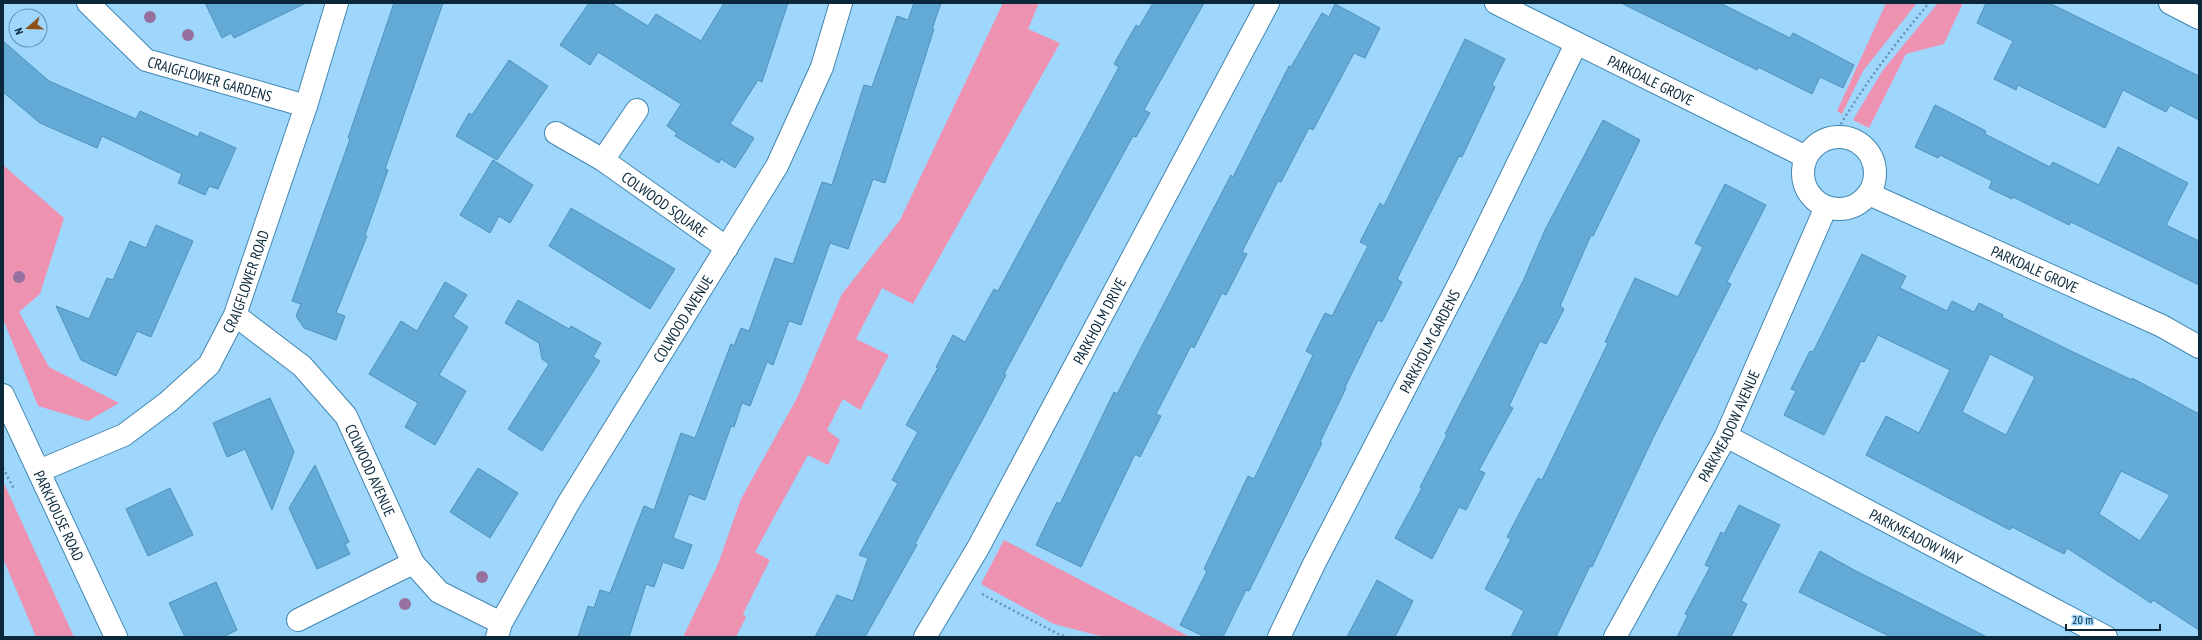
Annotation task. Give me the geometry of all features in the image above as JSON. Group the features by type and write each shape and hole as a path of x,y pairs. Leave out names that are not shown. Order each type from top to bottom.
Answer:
{"street":[{"name":"CRAIGFLOWER GARDENS","path":"88,3 146,60 306,106"},
{"name":"CRAIGFLOWER ROAD","path":"39,471 124,435 168,402 209,365 235,315 306,106 337,3"},
{"name":"COLWOOD AVENUE","path":"235,315 302,366 346,416 413,563 438,592 499,630 569,502 777,166 822,67 841,3"},
{"name":"PARKHOLM DRIVE","path":"925,637 959,581 1268,3"},
{"name":"PARKDALE GROVE","path":"1496,3 1806,157"},
{"path":"2170,3 2199,18"},
{"name":"PARKHOLM GARDENS","path":"1279,637 1314,564 1465,272 1576,44"},
{"path":"603,160 636,110"},
{"name":"COLWOOD SQUARE","path":"556,132 603,160 727,248"},
{"path":"1833,137 1850,139 1864,147 1873,161 1874,167 1875,178 1869,194 1850,208 1838,209 1826,207 1810,195 1803,177 1806,157 1813,148 1822,141 1833,137"},
{"name":"PARKDALE GROVE","path":"1869,194 2162,326 2199,347"},
{"name":"PARKMEADOW AVENUE","path":"1615,637 1726,436 1826,207"},
{"name":"PARKHOUSE ROAD","path":"3,395 116,637"},
{"name":"PARKMEADOW WAY","path":"1726,436 2106,637"},
{"path":"298,620 413,563"}],"path":[{"path":"1833,137 1856,97 1893,45 1929,3"},
{"path":"959,581 1060,635 1068,637"}],"shaded area":[{"path":"1003,3 1039,3 1028,29 1060,43 913,304 882,288 856,339 889,355 860,410 843,399 827,430 840,440 828,465 808,455 755,552 770,560 743,614 746,617 736,637 683,637 718,564 741,499 797,398 842,294 900,220"},
{"path":"1886,3 1917,3 1863,71 1842,114 1837,111"},
{"path":"1938,3 1963,3 1944,44 1906,54 1869,128 1853,120 1883,70"},
{"path":"3,165 64,218 40,294 19,312 49,367 119,403 88,421 38,406 3,319"},
{"path":"3,481 74,637 36,637 3,558"},
{"path":"1004,540 1190,637 1104,637 1054,624 981,584"}],"building":[{"path":"205,3 306,3 234,38 231,33 222,38"},
{"path":"394,3 443,3 385,169 388,170 365,235 367,236 336,313 345,316 336,340 304,328 296,316 301,304 292,301 350,139 348,138"},
{"path":"589,3 611,3 648,26 656,14 701,41 724,3 788,3 762,82 758,80 730,124 754,138 735,168 721,159 719,163 675,136 677,133 667,126 681,104 598,52 590,65 560,45"},
{"path":"914,3 941,3 885,183 873,179 848,249 830,243 801,325 789,321 773,365 767,362 750,406 742,403 734,427 731,426 705,500 689,494 673,538 692,545 683,569 663,562 654,587 646,584 629,637 578,637 588,606 594,608 600,590 610,593 644,506 654,510 681,433 695,438 731,344 734,346 741,328 749,331 775,258 793,264 822,182 832,185 864,85 872,87 897,16 908,20"},
{"path":"1153,3 1204,3 1144,110 1150,113 1136,137 1133,136 1092,211 1004,374 1006,375 915,544 917,545 865,637 815,637 837,595 853,601 868,558 859,555 898,483 892,480 918,432 906,425 938,368 936,367 953,335 965,342 994,289 998,291 1119,67 1114,64 1136,25 1139,27"},
{"path":"1621,3 1720,3 1790,38 1793,33 1854,65 1843,88 1820,77 1812,94 1758,67 1757,70"},
{"path":"1986,3 2049,3 2199,76 2199,120 2170,105 2166,112 2123,90 2105,128 2018,85 2016,90 1994,79 2013,41 1977,23"},
{"path":"1335,4 1380,28 1365,58 1354,53 1313,130 1309,128 1281,182 1278,181 1242,252 1247,254 1226,295 1222,293 1194,348 1191,346 1156,414 1161,416 1140,457 1135,454 1081,567 1036,545 1057,502 1060,504 1114,392 1117,394 1231,175 1233,177 1289,66 1291,67 1322,13 1329,17"},
{"path":"1465,39 1505,59 1492,85 1495,87 1462,157 1459,156 1397,279 1402,282 1382,322 1378,320 1345,387 1346,388 1320,442 1322,443 1249,591 1246,590 1223,637 1205,637 1180,625 1207,571 1204,569 1248,476 1254,479 1313,355 1306,351 1325,313 1332,316 1368,246 1360,242 1380,203 1384,206"},
{"path":"3,41 8,45 8,48 11,48 49,81 136,119 140,111 198,137 200,132 236,148 218,189 209,186 205,195 178,183 182,174 102,136 97,148 40,123 3,92"},
{"path":"509,60 548,86 497,160 456,136 469,113 472,115"},
{"path":"1935,105 1986,131 1985,134 2050,167 2053,162 2099,185 2118,147 2188,183 2166,225 2199,241 2199,285 2071,222 2069,225 2013,197 2012,199 1989,188 1992,181 1940,155 1938,158 1915,147"},
{"path":"1603,120 1640,140 1593,236 1591,235 1560,306 1564,309 1546,344 1540,341 1509,406 1513,408 1479,470 1485,473 1466,510 1459,507 1432,559 1395,538 1422,488 1420,487 1447,435 1445,434 1524,279 1545,230"},
{"path":"493,160 533,185 510,223 499,216 490,233 460,215"},
{"path":"1725,184 1766,205 1727,282 1731,284 1654,436 1592,567 1590,566 1556,637 1511,637 1524,611 1485,589 1511,539 1507,537 1538,478 1542,480 1608,343 1605,342 1635,278 1678,297 1703,247 1695,243"},
{"path":"571,208 675,269 650,309 549,246"},
{"path":"156,225 193,241 151,337 137,331 116,376 81,360 56,306 89,319 107,278 113,280 130,241 146,248"},
{"path":"1862,254 1906,276 1900,288 1947,311 1952,301 1974,312 1979,303 2003,315 2002,317 2132,380 2132,378 2199,414 2199,630 2153,600 2151,603 2067,548 2064,554 2012,527 2010,530 1866,455 1886,416 1919,433 1950,370 1878,335 1864,362 1861,361 1824,435 1784,415 1796,391 1791,389 1810,351 1813,352","holes":["1990,354 2035,377 2006,435 1962,412","2121,471 2170,495 2140,541 2099,514"]},
{"path":"445,282 467,295 453,317 468,327 439,375 466,391 435,445 405,427 418,403 369,374 401,321 417,331"},
{"path":"518,300 569,329 571,326 601,343 593,357 600,361 542,451 508,429 549,364 542,359 539,343 505,323"},
{"path":"270,398 294,452 272,510 245,449 227,457 213,423"},
{"path":"315,465 349,542 345,544 350,554 317,569 289,508"},
{"path":"478,468 518,493 490,538 450,512"},
{"path":"170,488 193,535 148,556 126,509"},
{"path":"1739,505 1780,525 1741,601 1747,604 1731,637 1677,637 1688,615 1685,614 1710,567 1705,565 1721,532 1724,534"},
{"path":"1820,551 1856,571 1987,637 1891,637 1799,592"},
{"path":"1377,580 1413,601 1395,637 1347,637"},
{"path":"216,582 237,630 223,637 185,637 169,603"}]}
